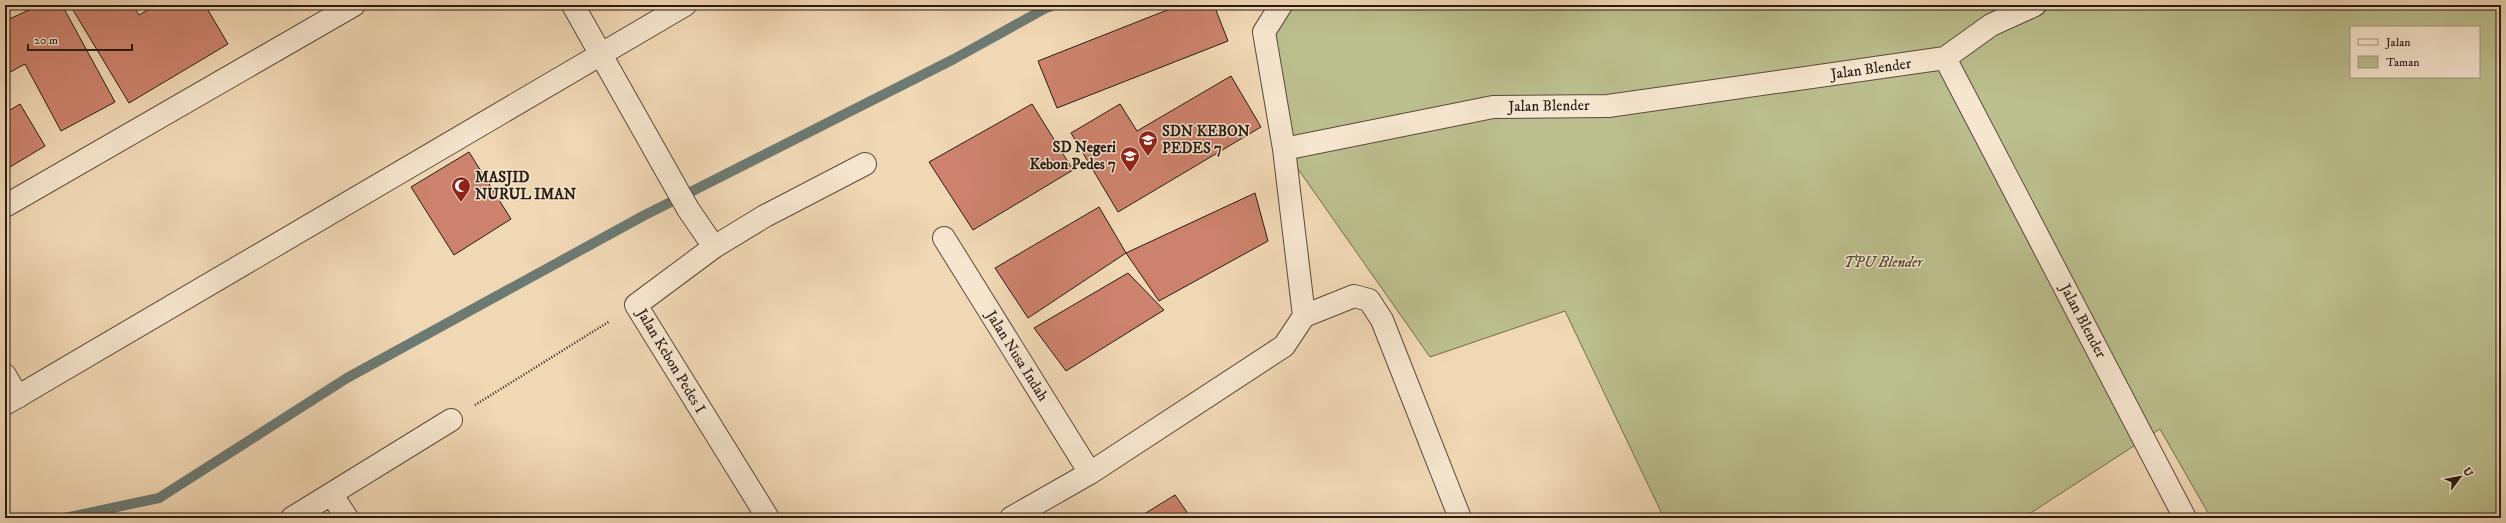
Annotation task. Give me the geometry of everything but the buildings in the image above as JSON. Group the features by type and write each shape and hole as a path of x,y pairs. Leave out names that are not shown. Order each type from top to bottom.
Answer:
{"street":[{"path":"5,206 354,5"},
{"path":"573,5 688,209 714,247 765,216 865,164"},
{"path":"5,375 12,401 600,53 685,5"},
{"path":"1281,5 1264,32 1284,149 1304,316"},
{"path":"1945,58 1991,26 2035,5"},
{"name":"Jalan Blender","path":"1284,149 1493,107 1608,106 1945,58 2185,518"},
{"name":"Jalan Nusa Indah","path":"944,238 1090,473"},
{"name":"Jalan Kebon Pedes I","path":"714,247 636,305 768,518"},
{"path":"1012,518 1090,473 1284,346 1304,316 1354,296 1369,300 1382,320 1460,518"},
{"path":"292,518 451,420"},
{"path":"332,494 347,518"}],"path":[{"path":"451,420 636,305"}],"green space":[{"name":"TPU Blender","path":"1281,5 2501,5 2501,518 2211,518 2160,429 2023,518 1664,518 1565,311 1430,357 1284,149 1264,32"}],"waterway":[{"path":"65,518 159,498 347,378 643,216 954,59 1046,8 1055,5"}],"place":[{"name":"SDN KEBON PEDES 7","path":"1148,157"},
{"name":"SD Negeri Kebon Pedes 7","path":"1130,173"},
{"name":"MASJID NURUL IMAN","path":"461,203"}]}
